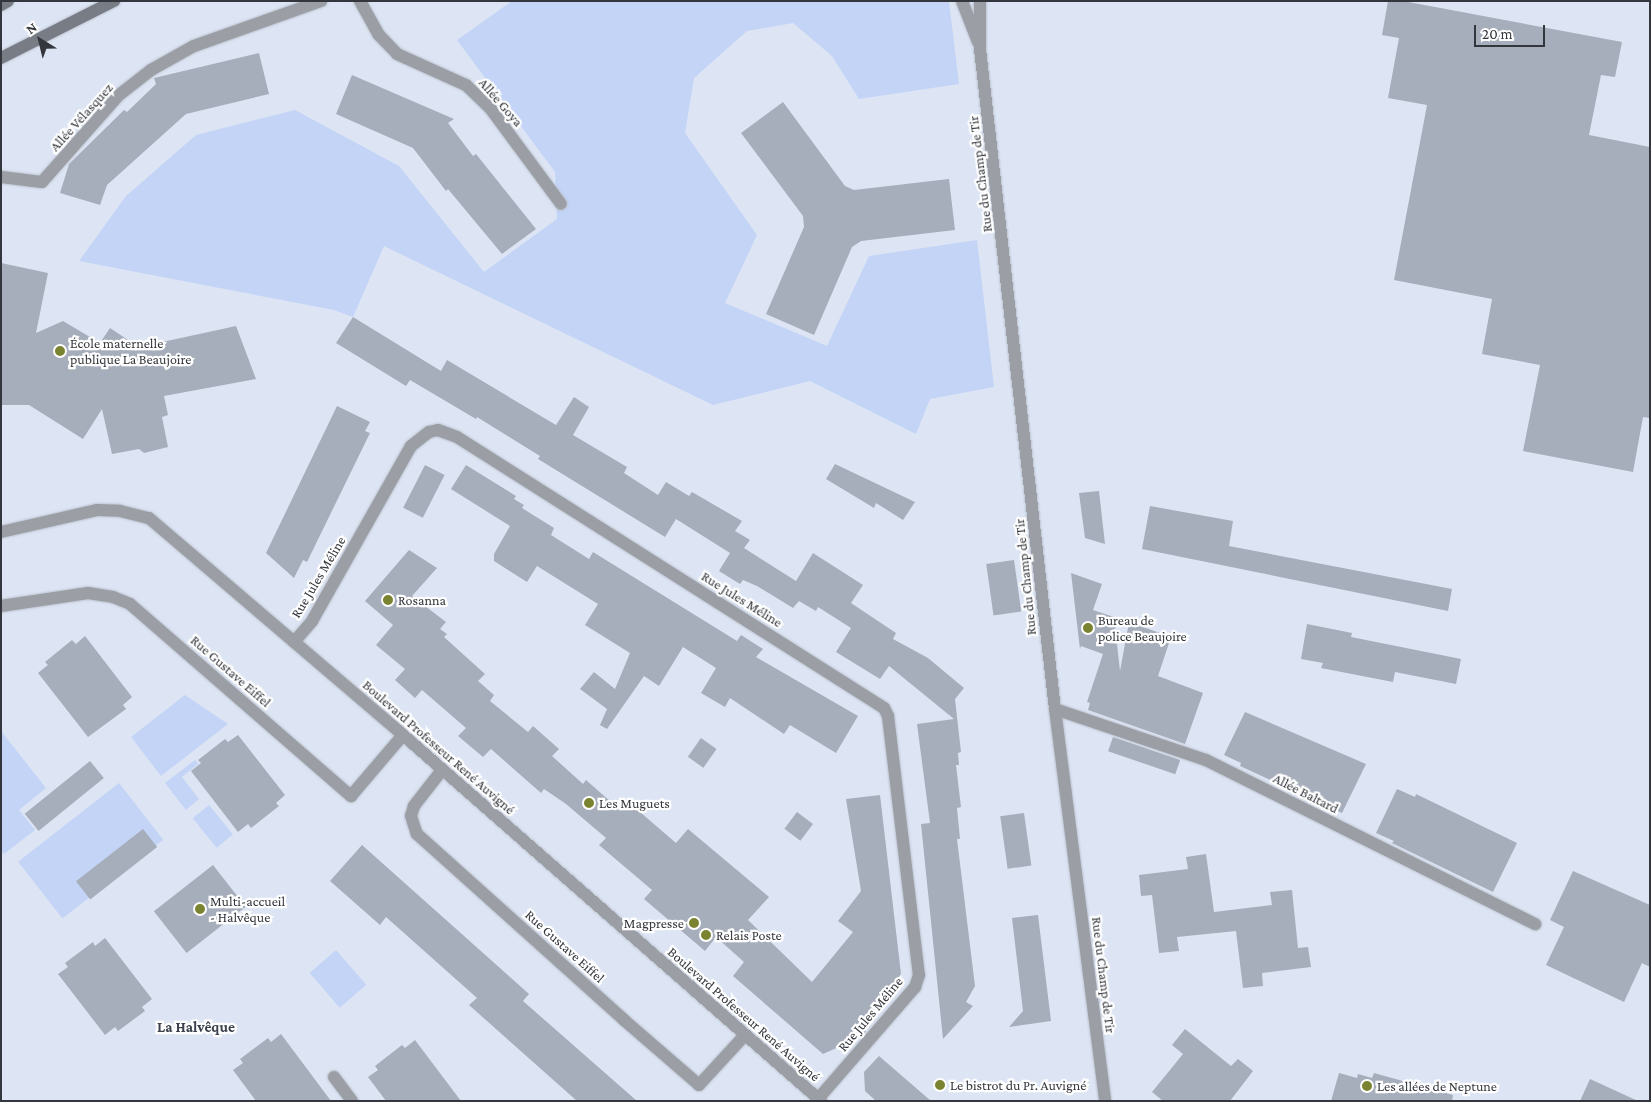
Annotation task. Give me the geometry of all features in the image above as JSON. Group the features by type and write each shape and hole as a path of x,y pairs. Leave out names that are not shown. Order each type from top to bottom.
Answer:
{"main road":[{"path":"1,4 8,1"},
{"path":"1,58 114,1"}],"street":[{"name":"Allée Vélasquez","path":"1,177 42,182 119,94 151,70 194,46 321,1"},
{"name":"Allée Goya","path":"360,1 378,34 396,54 466,85 490,108 561,204"},
{"name":"Rue du Champ de Tir","path":"962,1 980,49"},
{"name":"Rue du Champ de Tir","path":"980,1 980,49 1055,709 1105,1101"},
{"name":"Rue Jules Méline","path":"294,642 312,621 411,446 429,432 438,430 457,437 884,708 888,716 919,975 914,987 820,1100"},
{"name":"Boulevard Professeur René Auvigné","path":"1,532 97,510 120,511 149,518 402,735 820,1100"},
{"name":"Rue Gustave Eiffel","path":"1,606 88,593 113,597 130,604 351,796 402,735"},
{"name":"Allée Baltard","path":"1055,709 1206,760 1535,924"},
{"name":"Rue Gustave Eiffel","path":"442,770 414,806 411,816 416,834 699,1086 745,1035"},
{"path":"334,1077 352,1101"}],"shaded area":[{"path":"512,1 949,1 959,84 859,99 832,56 793,23 747,31 694,78 685,133 757,235 725,303 827,346 869,256 977,240 994,387 930,399 916,434 810,381 713,405 384,246 353,317 334,310 79,261 126,196 196,135 295,110 399,166 484,272 557,219 555,172 457,40"},
{"path":"185,695 228,724 161,776 131,737"},
{"path":"1,731 46,788 19,810 35,830 4,854 1,851"},
{"path":"195,760 198,764 182,777 199,799 186,810 165,783"},
{"path":"119,783 163,840 62,919 18,862"},
{"path":"209,805 233,835 217,848 193,818"},
{"path":"336,950 366,985 340,1008 310,973"}],"building":[{"path":"1388,1 1403,1 1622,42 1615,77 1601,75 1589,135 1650,147 1650,418 1643,417 1633,472 1523,451 1540,365 1482,354 1492,299 1394,280 1427,105 1388,98 1399,38 1382,35"},
{"path":"259,53 269,94 186,114 107,185 100,205 60,193 69,164 124,110 127,112 156,84 154,78"},
{"path":"352,75 454,119 448,123 473,156 476,154 536,229 502,254 448,189 446,191 413,148 336,114"},
{"path":"783,102 845,186 854,190 949,179 955,230 861,241 852,247 814,335 766,314 804,227 803,216 741,133"},
{"path":"1,263 48,273 36,333 63,321 100,343 110,328 137,346 140,340 153,344 236,326 256,379 164,396 168,415 162,417 168,447 144,453 139,449 112,454 102,409 83,439 29,405 1,405"},
{"path":"353,317 441,371 447,360 556,425 574,397 589,407 573,435 627,467 624,473 658,495 666,482 689,496 692,492 742,521 735,531 750,540 744,548 796,581 813,553 863,585 851,603 896,633 893,639 928,658 964,688 955,699 961,752 958,753 959,765 956,765 961,807 957,808 960,839 957,839 975,986 966,1002 973,1006 943,1039 921,824 930,823 917,724 954,719 889,666 880,679 836,652 851,628 818,607 816,611 799,601 793,608 757,586 743,580 740,584 719,571 730,553 676,519 665,537 538,459 540,456 477,417 476,419 410,380 406,386 336,343"},
{"path":"337,406 370,422 365,431 370,433 307,562 303,560 294,578 266,553"},
{"path":"835,464 915,502 903,520 876,503 874,508 826,479"},
{"path":"425,465 445,475 423,518 403,508"},
{"path":"466,465 516,496 514,499 524,505 522,508 554,528 551,535 589,559 593,552 737,641 741,635 763,649 756,657 858,716 836,753 790,725 784,734 730,698 725,707 701,693 716,668 683,647 659,686 644,676 607,729 600,725 607,709 580,689 594,672 615,689 630,653 585,625 598,604 537,566 527,582 494,561 494,554 510,526 451,489"},
{"path":"1099,491 1105,544 1085,538 1079,493"},
{"path":"1150,506 1233,521 1229,546 1452,589 1448,611 1142,549"},
{"path":"409,550 437,568 412,596 446,622 440,629 447,634 444,637 485,674 478,681 494,695 490,701 528,732 533,726 559,749 552,756 583,784 586,780 619,809 626,800 676,843 688,829 769,897 748,920 812,982 853,932 838,921 861,891 846,799 880,795 901,974 860,1025 866,1031 861,1037 823,1054 733,976 744,962 716,937 705,951 644,899 652,890 599,845 606,838 566,804 544,789 541,793 491,749 483,757 458,736 466,728 422,690 415,698 395,680 405,669 376,645 393,625 365,601"},
{"path":"1014,560 1021,611 994,615 986,564"},
{"path":"1071,573 1102,584 1093,610 1114,617 1120,671 1129,622 1171,637 1158,676 1203,693 1185,744 1088,710 1090,703 1087,702 1103,654 1081,646 1080,649"},
{"path":"1307,624 1352,633 1351,637 1461,659 1456,684 1395,672 1393,682 1321,668 1323,663 1301,659"},
{"path":"85,636 132,697 123,705 126,709 88,737 38,673 48,665 45,662 72,640 76,644"},
{"path":"1245,712 1366,764 1342,813 1240,766 1241,763 1224,755"},
{"path":"238,735 285,795 276,803 279,806 251,828 248,824 238,832 191,771 201,763 198,760 225,739 228,742"},
{"path":"1113,737 1180,760 1175,774 1108,751"},
{"path":"701,738 717,749 703,768 688,757"},
{"path":"90,761 104,778 39,831 25,814"},
{"path":"1397,789 1415,797 1416,794 1517,843 1493,892 1392,843 1394,841 1376,833"},
{"path":"797,812 813,824 800,841 784,829"},
{"path":"1024,813 1031,865 1008,869 1000,816"},
{"path":"143,829 157,847 90,899 76,881"},
{"path":"362,845 529,994 523,1001 637,1101 577,1101 469,1005 477,998 386,917 380,925 330,881"},
{"path":"1206,854 1214,912 1272,905 1270,892 1292,890 1298,948 1308,947 1311,967 1262,973 1263,986 1243,988 1236,931 1177,937 1179,951 1159,953 1152,895 1141,896 1139,875 1188,869 1186,857"},
{"name":"Multi-accueil - Halvêque","path":"213,865 246,907 187,953 154,911"},
{"path":"1573,871 1650,905 1650,967 1642,963 1624,1002 1546,965 1564,927 1550,920"},
{"path":"1038,915 1051,1021 1009,1027 1023,1011 1012,918"},
{"path":"105,938 152,999 142,1007 145,1011 118,1031 115,1027 105,1035 58,974 68,967 65,963 93,942 95,946"},
{"path":"1185,1029 1231,1066 1238,1059 1253,1071 1230,1101 1163,1101 1152,1092 1183,1054 1172,1045"},
{"path":"281,1034 331,1101 256,1101 233,1070 243,1063 240,1059 268,1038 271,1042"},
{"path":"415,1040 461,1101 386,1101 368,1077 378,1070 375,1066 402,1045 405,1048"},
{"path":"879,1056 931,1101 876,1101 865,1091 864,1072"},
{"name":"Les allées de Neptune","path":"1339,1073 1357,1078 1358,1074 1372,1078 1374,1073 1453,1095 1452,1101 1331,1101"},
{"path":"1590,1079 1638,1101 1580,1101"}],"place":[{"name":"École maternelle publique La Beaujoire","path":"60,351"},
{"name":"Rosanna","path":"388,600"},
{"name":"Bureau de police Beaujoire","path":"1088,628"},
{"name":"Les Muguets","path":"589,803"},
{"name":"Multi-accueil - Halvêque","path":"200,909"},
{"name":"Magpresse","path":"694,923"},
{"name":"Relais Poste","path":"706,935"},
{"name":"Le bistrot du Pr. Auvigné","path":"940,1085"},
{"name":"Les allées de Neptune","path":"1367,1086"}],"district":[{"name":"La Halvêque","path":"196,1028"}]}
